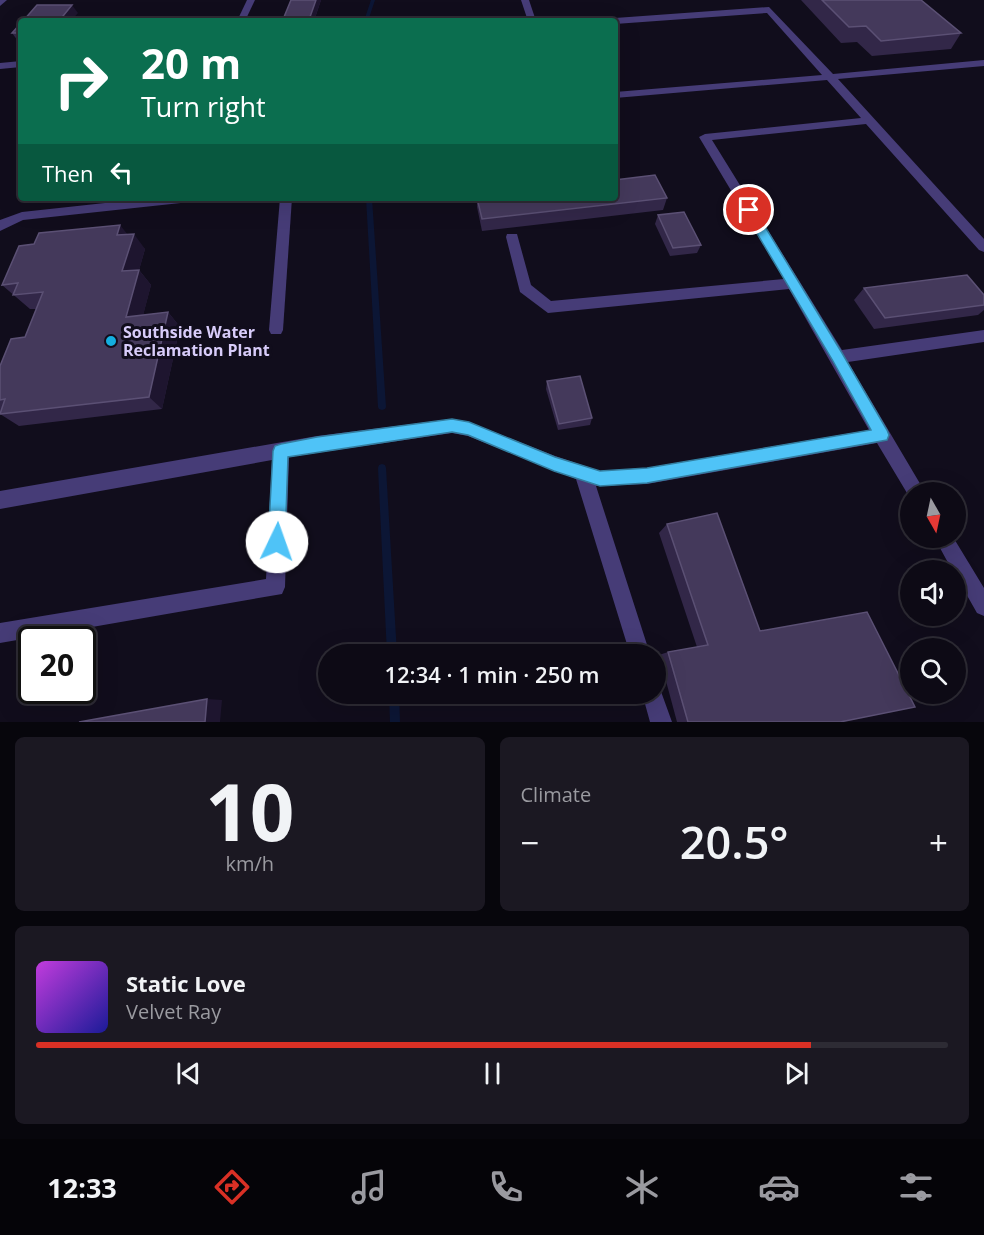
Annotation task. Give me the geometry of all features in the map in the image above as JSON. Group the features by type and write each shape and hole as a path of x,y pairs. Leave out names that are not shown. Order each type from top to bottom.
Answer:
{"street":[{"path":"242,18 251,0"},
{"path":"525,0 531,18"},
{"path":"618,21 769,10 984,247"},
{"path":"618,94 984,63"},
{"path":"0,66 18,64"},
{"path":"869,120 705,137 838,357 910,482"},
{"path":"0,226 22,216 162,201"},
{"path":"276,330 286,201"},
{"path":"512,237 525,288 548,307 793,283"},
{"path":"838,357 984,336"},
{"path":"0,500 317,444 452,426 469,429 554,464 600,479 647,476 881,435"},
{"path":"0,633 275,587 281,451"},
{"path":"583,474 637,644"},
{"path":"950,548 984,606"},
{"path":"655,704 661,722"}],"building":[{"path":"291,0 316,0 310,17 284,17"},
{"path":"822,0 921,0 961,33 881,41 866,26 849,27"},
{"path":"37,5 72,5 61,18 26,18"},
{"path":"655,175 667,198 482,219 478,201 618,201 618,180"},
{"path":"684,212 701,245 673,248 658,215"},
{"name":"Southside Water Reclamation Plant","path":"120,225 117,235 134,234 122,271 139,270 126,317 168,312 149,397 0,414 5,399 0,400 0,366 11,339 25,337 43,292 13,295 18,283 2,285 19,246 34,244 39,233"},
{"path":"967,275 984,295 984,305 885,318 864,288"},
{"path":"580,376 592,418 559,424 547,381"},
{"path":"717,513 760,631 867,612 900,677 900,704 913,704 915,707 840,722 688,722 668,652 708,645 667,524"},
{"path":"207,699 205,722 79,722"}],"waterway":[{"path":"367,18 373,0"},
{"path":"369,201 382,407"},
{"path":"382,468 391,644"},
{"path":"394,704 395,722"}],"place":[{"name":"Southside Water Reclamation Plant","path":"111,341"}],"route":[{"path":"277,542 281,451 317,444 452,426 469,429 554,464 600,479 647,476 881,435 838,357 749,210"}]}
